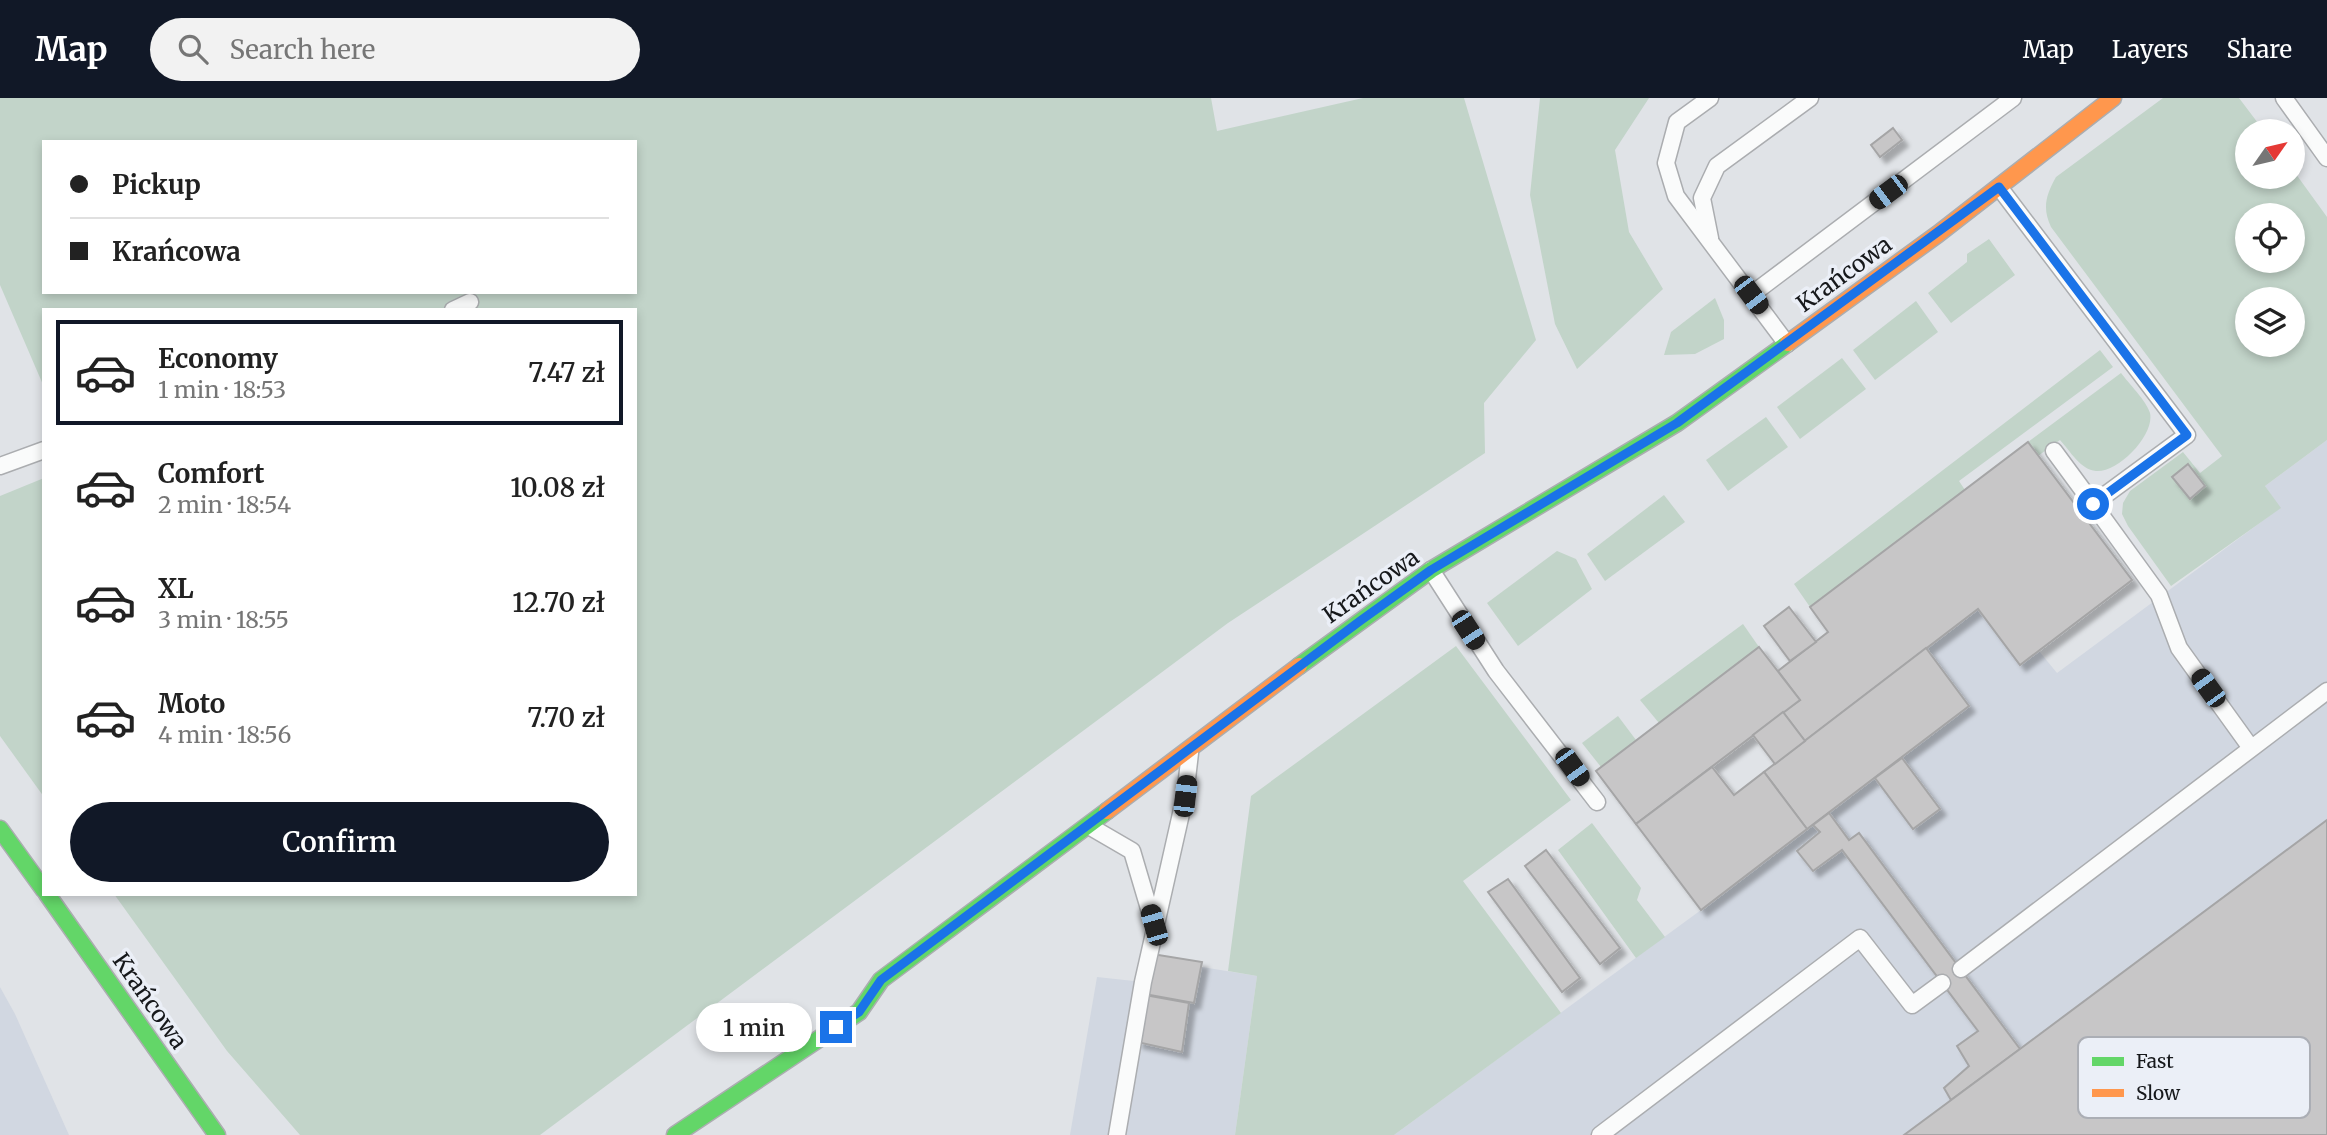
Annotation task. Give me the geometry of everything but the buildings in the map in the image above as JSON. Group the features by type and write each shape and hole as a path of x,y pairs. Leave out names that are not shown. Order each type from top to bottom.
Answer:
{"street":[{"name":"Krańcowa","path":"676,1135 859,1012 881,980 1085,824 1431,570 1677,423 1999,187 2113,98"},
{"name":"Krańcowa","path":"0,829 42,888"},
{"name":"Krańcowa","path":"48,896 217,1135"}],"lane":[{"path":"1710,98 1677,122 1667,163 1676,196 1787,344"},
{"path":"1711,244 1702,198 1717,166 1810,98"},
{"path":"1751,295 2013,98"},
{"path":"2284,98 2327,158"},
{"path":"1999,187 2187,435 2093,504"},
{"path":"457,308 470,302"},
{"path":"0,466 42,451"},
{"path":"2054,451 2159,595 2179,648 2251,748"},
{"path":"1431,570 1496,671 1560,750 1597,802"},
{"path":"1961,969 2327,691"},
{"path":"1117,1135 1154,925 1185,796 1191,748"},
{"path":"1085,824 1132,851 1154,925"},
{"path":"1600,1135 1860,938 1912,1004 1942,983"}],"shaded area":[{"path":"2327,440 2327,1135 1394,1135 1701,910 1969,706 1926,648 1978,609 2020,665 2039,651 2057,673 2280,508 2265,486"},
{"path":"1190,965 1257,976 1235,1135 1070,1135 1097,977 1143,982"},
{"path":"0,987 15,1014 69,1135 0,1135"}],"green space":[{"path":"0,98 1211,98 1217,131 1363,98 1464,98 1536,340 1484,403 1485,453 1228,623 540,1135 300,1135 227,1051 115,896 637,896 637,308 42,308 42,382 0,285"},
{"path":"1540,98 1649,98 1615,150 1629,232 1663,289 1577,369 1555,324 1530,195"},
{"path":"2163,98 2239,98 2255,119 2235,119 2235,189 2305,189 2305,187 2327,217 2327,440 2265,486 2281,508 2171,586 2128,526 2122,514 2123,503 2130,491 2183,452 2200,473 2222,456 2051,227 2046,202 2056,177"},
{"path":"1989,239 2015,275 1951,323 1928,293 1967,262 1967,254"},
{"path":"1715,298 1724,320 1724,339 1695,354 1664,355 1671,332"},
{"path":"1916,301 1938,332 1875,380 1853,350"},
{"path":"2100,350 2113,367 1959,481 1965,490 1810,607 1794,584"},
{"path":"1842,358 1866,389 1800,439 1777,407"},
{"path":"2121,373 2150,413 2147,432 2133,451 2114,466 2096,471 2081,464 2060,440 2038,456 2028,442"},
{"path":"1766,417 1788,447 1728,491 1706,460"},
{"path":"42,479 42,794 0,736 0,496"},
{"path":"1664,495 1685,522 1605,581 1587,554"},
{"path":"1557,551 1576,559 1592,589 1518,646 1487,603"},
{"path":"1743,624 1759,647 1659,723 1640,700"},
{"path":"1456,646 1571,800 1463,881 1561,1013 1394,1135 1235,1135 1257,976 1228,971 1251,796"},
{"path":"1618,716 1636,740 1601,767 1582,743"},
{"path":"1592,823 1641,888 1637,900 1665,937 1636,958 1558,850"}],"traffic: fast":[{"path":"1299,666 1431,570 1677,423 1788,343"},
{"path":"675,1135 859,1012 881,980 1107,811"},
{"path":"0,829 42,887"},
{"path":"48,896 217,1135"}],"traffic: slow":[{"path":"1788,343 1938,234 2113,98"},
{"path":"1107,811 1299,666"}],"route":[{"path":"836,1027 859,1012 881,980 1085,824 1360,621 1431,570 1677,423 1850,299 1999,187 2084,294 2187,435 2093,504"}]}
